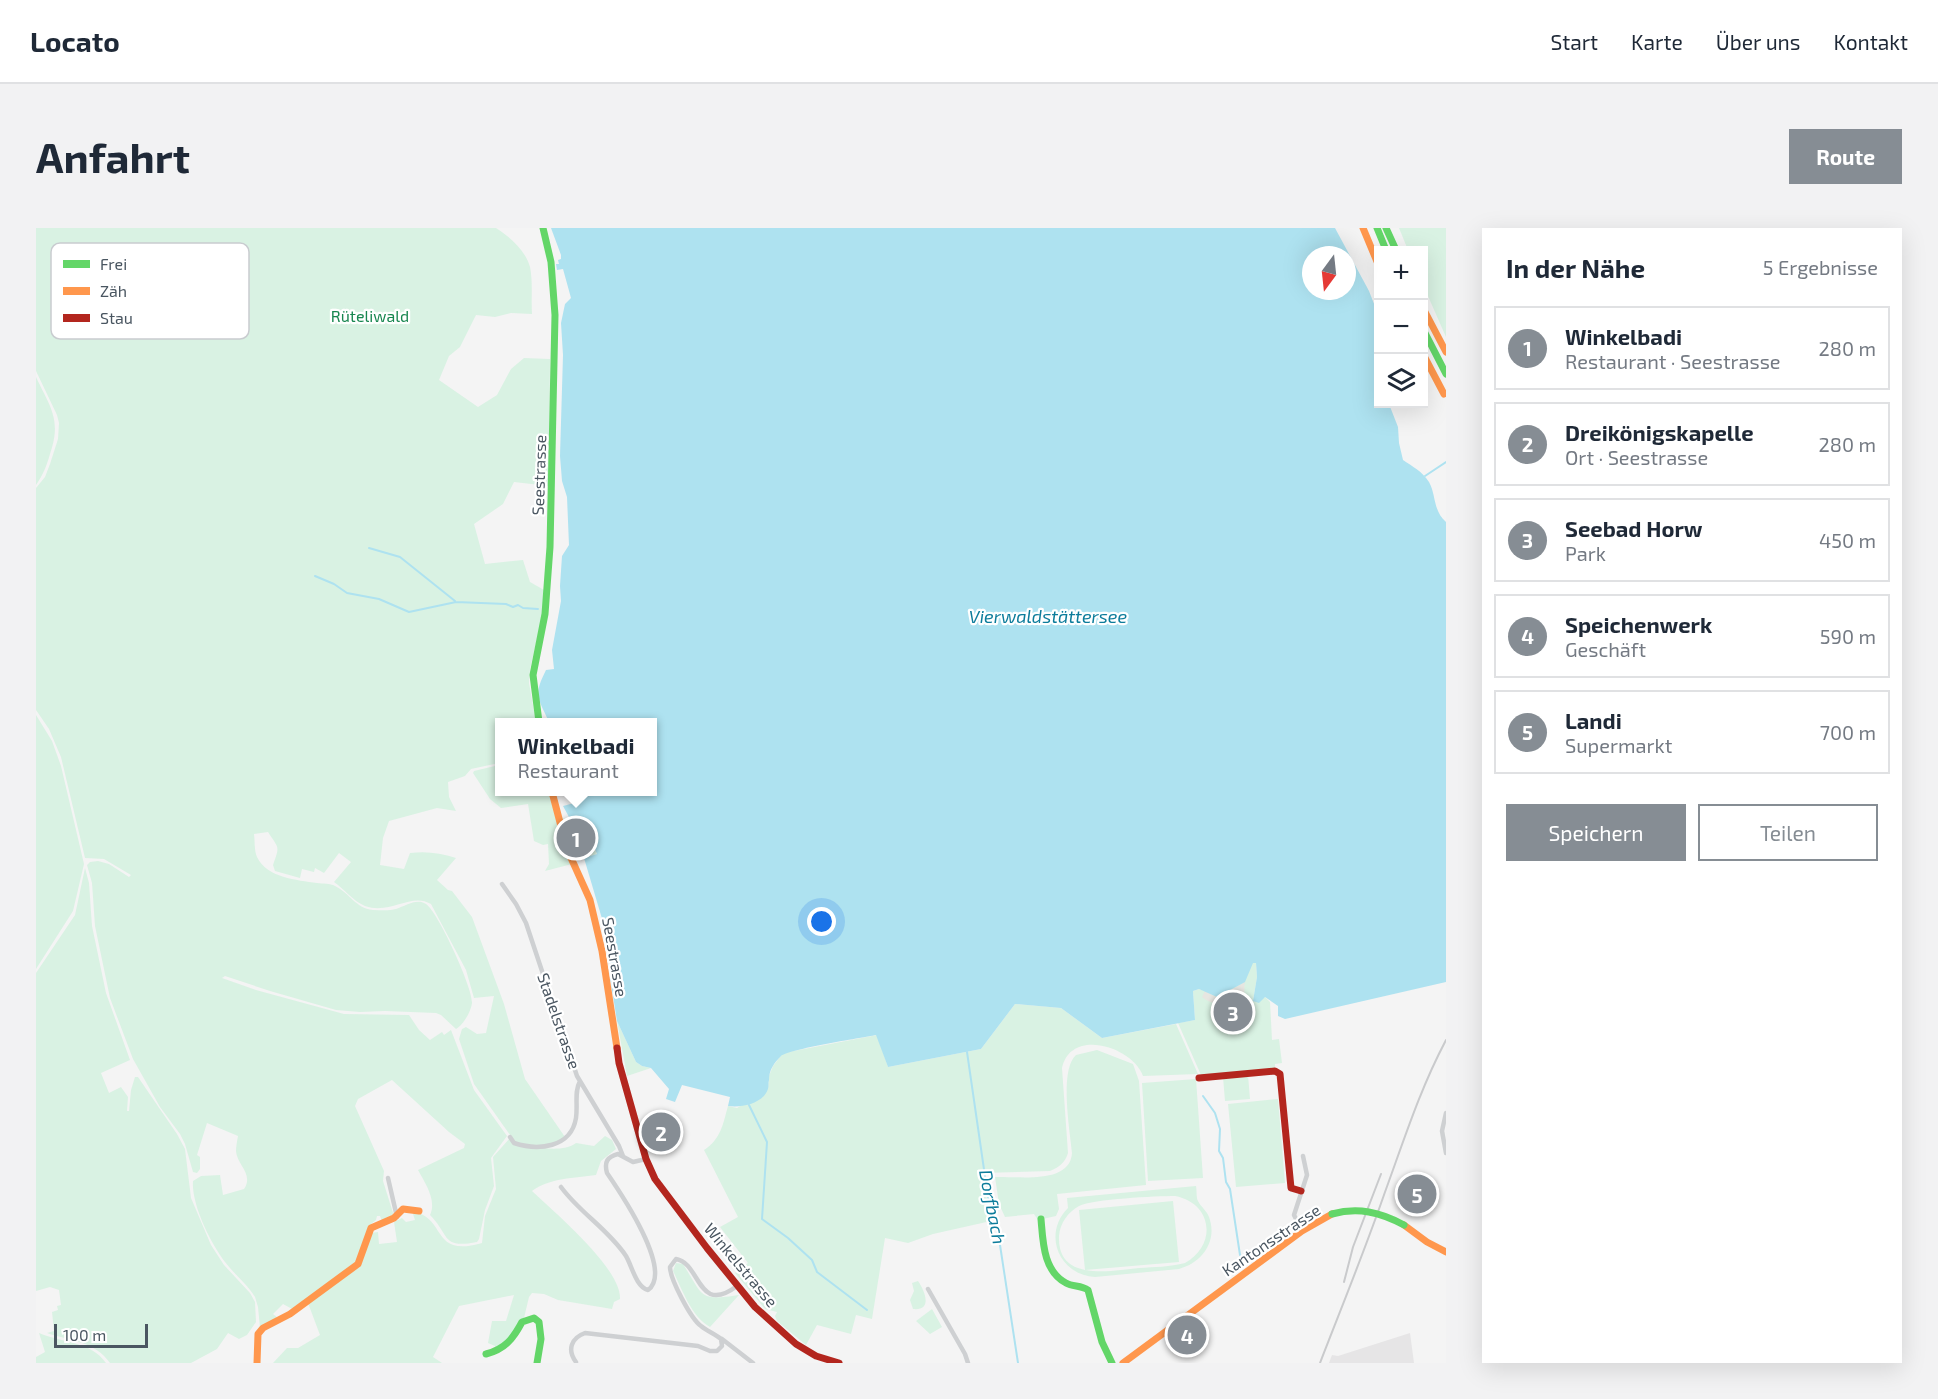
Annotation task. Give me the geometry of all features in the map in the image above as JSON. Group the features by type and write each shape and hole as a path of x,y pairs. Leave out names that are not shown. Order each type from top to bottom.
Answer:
{"main road":[{"name":"Seestrasse","path":"538,718 532,683 546,611 554,458 554,288 551,257 543,228"},
{"path":"1363,228 1374,254"},
{"path":"1377,228 1384,246"},
{"path":"1386,228 1394,246"},
{"path":"1428,318 1446,352"},
{"path":"1428,339 1446,374"},
{"path":"1428,364 1444,394"},
{"name":"Seestrasse","path":"553,796 567,849 590,900 602,951 619,1063 646,1159"},
{"path":"1199,1078 1275,1071 1280,1074 1291,1188 1301,1191"},
{"name":"Winkelstrasse","path":"646,1159 655,1179 755,1307 796,1344 816,1356 838,1363"},
{"path":"257,1363 258,1334 263,1328 290,1314 358,1264 364,1253 370,1228 391,1222 403,1209 419,1211"},
{"name":"Kantonsstrasse","path":"1123,1363 1302,1231 1332,1214 1346,1210 1369,1210 1387,1215 1434,1247 1446,1252"},
{"path":"1041,1219 1047,1264 1068,1284 1082,1285 1088,1290 1102,1342 1112,1363"},
{"path":"486,1354 502,1350 522,1322 526,1319 534,1319 538,1320 542,1327 537,1363"}],"street":[{"name":"Stadelstrasse","path":"502,884 526,922 580,1081 619,1146 622,1156"},
{"path":"510,1137 514,1143 540,1148 550,1147 566,1138 573,1130 576,1119 576,1088 580,1081"},
{"path":"1446,1113 1442,1131 1446,1153"},
{"path":"561,1187 573,1204 617,1244 630,1263 641,1287 648,1290 653,1284 654,1276 649,1247 635,1214 607,1173 605,1166 606,1160 618,1154 633,1162 646,1159"},
{"path":"1302,1231 1294,1215 1307,1173 1303,1156"},
{"path":"388,1178 397,1217"},
{"path":"737,1286 727,1292 711,1294 702,1288 686,1263 676,1259 670,1267 670,1275 694,1320 753,1363"},
{"path":"928,1289 968,1363"},
{"path":"577,1363 572,1356 572,1345 578,1336 585,1333 698,1346 714,1352 720,1349 723,1342 721,1339"}],"shaded area":[{"path":"1410,1333 1414,1363 1329,1363 1332,1355 1338,1356"}],"green space":[{"name":"Rüteliwald","path":"36,228 496,228 516,244 525,255 530,267 532,314 511,313 495,317 476,315 460,347 449,356 439,380 478,407 497,395 511,369 524,358 550,359 549,486 514,482 503,504 474,524 485,564 523,560 530,582 544,590 542,617 529,683 535,718 495,718 495,764 471,769 465,776 448,782 449,797 456,811 437,808 389,821 383,838 380,865 404,869 410,853 433,853 456,858 437,880 452,891 472,917 504,1004 525,1079 565,1137 547,1145 515,1142 474,1084 459,1039 462,1029 466,1027 477,1034 486,1033 494,996 474,998 466,970 431,904 416,901 374,908 361,904 334,882 351,862 339,853 324,873 315,868 314,872 302,869 300,878 275,871 273,865 276,845 268,832 254,834 257,857 268,870 275,874 333,885 367,909 393,910 415,902 426,904 454,951 467,982 472,1003 464,1021 456,1029 436,1013 336,1010 225,976 222,978 256,990 344,1014 409,1015 419,1030 430,1040 442,1032 444,1035 451,1030 474,1090 507,1136 491,1158 494,1186 485,1210 479,1239 477,1242 457,1244 448,1239 430,1215 431,1198 418,1170 464,1148 465,1144 392,1080 358,1099 355,1106 384,1171 383,1181 394,1216 382,1221 380,1216 377,1216 371,1224 359,1260 294,1310 283,1304 273,1314 277,1317 260,1328 255,1297 225,1262 214,1245 203,1223 193,1190 193,1181 201,1176 220,1175 223,1195 244,1189 247,1179 237,1156 238,1136 207,1123 197,1155 200,1157 200,1169 197,1173 193,1172 180,1134 160,1107 133,1059 110,998 95,926 92,883 87,865 98,861 109,864 129,877 131,875 104,859 85,858 61,757 49,729 36,710 36,488 45,477 50,464 58,439 59,423 36,371"},
{"path":"1399,228 1446,228 1446,337 1428,296 1428,246 1406,246"},
{"path":"36,377 50,405 55,431 48,462 36,485"},
{"path":"36,715 52,741 61,766 84,864 73,911 36,969"},
{"path":"495,766 495,796 551,796 572,864 545,871 549,864 548,844 543,845 534,841 528,804 501,808 490,799 473,773"},
{"path":"569,817 580,822 584,827 597,854 578,860 562,819"},
{"path":"85,868 89,883 92,926 106,993 130,1060 101,1073 109,1093 121,1087 128,1097 127,1111 129,1111 135,1077 138,1077 177,1134 185,1149 191,1198 211,1245 224,1265 250,1293 255,1302 256,1322 247,1335 239,1339 228,1333 217,1349 191,1363 110,1363 90,1346 47,1333 54,1331 52,1312 58,1310 57,1306 61,1305 59,1290 50,1287 36,1291 36,973 75,915"},
{"path":"1252,963 1256,963 1257,977 1253,1001 1265,997 1270,1002 1272,1040 1279,1039 1282,1063 1275,1064 1275,1068 1201,1075 1178,1023 1195,1020 1193,991 1199,989 1205,991"},
{"path":"1015,1004 1061,1008 1102,1038 1176,1024 1198,1074 1143,1076 1137,1066 1115,1050 1089,1045 1077,1048 1068,1055 1062,1068 1068,1153 1063,1162 1050,1171 982,1173 991,1221 933,1234 908,1243 885,1238 872,1319 856,1315 851,1334 817,1325 806,1345 777,1321 775,1316 777,1312 765,1309 735,1273 748,1263 720,1227 738,1217 704,1150 718,1136 728,1106 737,1108 768,1089 773,1066 783,1053 877,1035 888,1067 981,1049"},
{"path":"617,1021 636,1062 651,1068 627,1076"},
{"path":"1097,1050 1133,1064 1139,1081 1146,1185 1057,1194 1059,1209 1056,1216 1038,1220 1034,1214 1005,1217 999,1204 995,1177 1041,1177 1062,1170 1069,1163 1072,1153 1067,1101 1068,1074 1076,1055"},
{"path":"1248,1075 1250,1099 1225,1101 1223,1077"},
{"path":"1196,1079 1203,1178 1148,1181 1142,1083"},
{"path":"1278,1099 1285,1183 1236,1187 1228,1104"},
{"path":"605,1136 612,1140 616,1149 601,1161 596,1175 546,1183 532,1191 585,1241 610,1272 618,1287 620,1299 614,1302 612,1309 532,1293 524,1318 504,1347 495,1350 495,1346 488,1343 492,1321 506,1321 514,1295 459,1306 433,1357 442,1363 273,1363 287,1348 298,1348 320,1335 308,1303 358,1266 371,1233 378,1232 379,1244 397,1242 394,1222 402,1218 406,1222 415,1220 412,1211 431,1221 446,1241 454,1245 466,1246 482,1243 485,1216 496,1189 493,1157 510,1138 514,1144 555,1149 576,1143 594,1146"},
{"path":"1196,1186 1197,1199 1208,1215 1211,1226 1210,1242 1195,1262 1179,1269 1095,1277 1082,1275 1072,1269 1058,1252 1056,1229 1060,1218 1068,1208 1067,1198","holes":["1175,1196 1187,1200 1203,1215 1206,1235 1196,1255 1185,1263 1114,1271 1087,1270 1067,1261 1061,1251 1059,1236 1061,1227 1071,1211 1079,1206 1097,1201 1140,1197"]},
{"path":"1173,1201 1179,1262 1085,1270 1079,1210"},
{"path":"676,1263 683,1264 703,1294 709,1297 739,1295 710,1327 703,1322 688,1302 673,1271"},
{"path":"918,1281 926,1300 923,1307 913,1309 910,1300 914,1291 912,1283"},
{"path":"932,1309 942,1327 930,1334 916,1321"},
{"path":"39,1333 84,1346 100,1356 106,1363 36,1363 36,1357 45,1352"}],"sand":[{"path":"1245,982 1243,998 1240,1002 1230,1006 1217,1004 1202,997 1205,991 1217,997"}],"water":[{"name":"Vierwaldstättersee","path":"551,228 1335,228 1345,246 1302,246 1302,300 1356,300 1356,267 1374,304 1374,408 1391,408 1398,427 1403,460 1420,472 1429,482 1439,513 1446,522 1446,982 1285,1019 1278,1016 1278,1006 1265,997 1259,1003 1253,1001 1257,977 1256,963 1253,963 1245,982 1217,997 1199,989 1193,991 1195,1020 1102,1038 1061,1008 1015,1004 981,1049 888,1067 876,1035 811,1047 781,1056 771,1070 765,1094 751,1104 728,1106 730,1097 682,1085 675,1102 666,1099 669,1089 651,1068 636,1062 617,1021 610,977 611,949 584,858 597,854 584,827 580,822 569,817 563,806 578,802 577,796 657,796 657,718 547,718 538,696 539,686 546,670 554,669 552,650 561,601 562,556 569,545 567,497 562,481 560,456 563,355 561,323 565,304 571,298 563,269 557,270 558,260 561,259 561,255"}],"waterway":[{"path":"1425,476 1446,462"},
{"path":"369,548 400,557 455,601"},
{"path":"315,576 334,584 347,593 379,599 409,612 456,602 506,604 513,607 518,605 523,608 538,609"},
{"name":"Dorfbach","path":"967,1052 988,1197 1000,1245 1018,1363"},
{"path":"1203,1096 1215,1113 1220,1129 1219,1151 1223,1158 1226,1182 1230,1189 1240,1255 1246,1260"},
{"path":"749,1105 767,1142 762,1219 812,1260 817,1272 867,1310"}],"railway":[{"path":"1320,1363 1370,1235 1413,1115 1446,1040"},
{"path":"1344,1282 1353,1247 1381,1174"}],"traffic: fast":[{"path":"538,718 533,675 545,614 550,547 555,315 551,262 543,228"},
{"path":"1377,228 1384,246"},
{"path":"1386,228 1394,246"},
{"path":"1428,339 1446,374"},
{"path":"1332,1214 1351,1211 1369,1212 1404,1225"},
{"path":"1041,1219 1044,1246 1049,1263 1058,1278 1088,1290 1102,1342 1112,1363"},
{"path":"486,1354 503,1346 512,1338 522,1322 534,1318 539,1322 541,1339 537,1363"}],"traffic: slow":[{"path":"1363,228 1374,254"},
{"path":"1428,318 1446,352"},
{"path":"1428,364 1444,394"},
{"path":"553,796 567,849 590,900 602,951 617,1048"},
{"path":"257,1363 258,1334 263,1328 290,1314 358,1264 371,1228 394,1218 403,1209 419,1211"},
{"path":"1123,1363 1302,1231 1332,1214"},
{"path":"1404,1225 1427,1242 1446,1252"}],"traffic: jam":[{"path":"617,1048 619,1063 646,1159 655,1179 755,1307 796,1344 816,1356 839,1363"},
{"path":"1199,1078 1275,1071 1280,1074 1291,1188 1301,1191"}],"place":[{"name":"Winkelbadi","path":"576,838"},
{"name":"Seebad Horw","path":"1233,1012"},
{"name":"Dreikönigskapelle","path":"661,1132"},
{"name":"Landi","path":"1417,1194"},
{"name":"Speichenwerk","path":"1187,1335"}]}
